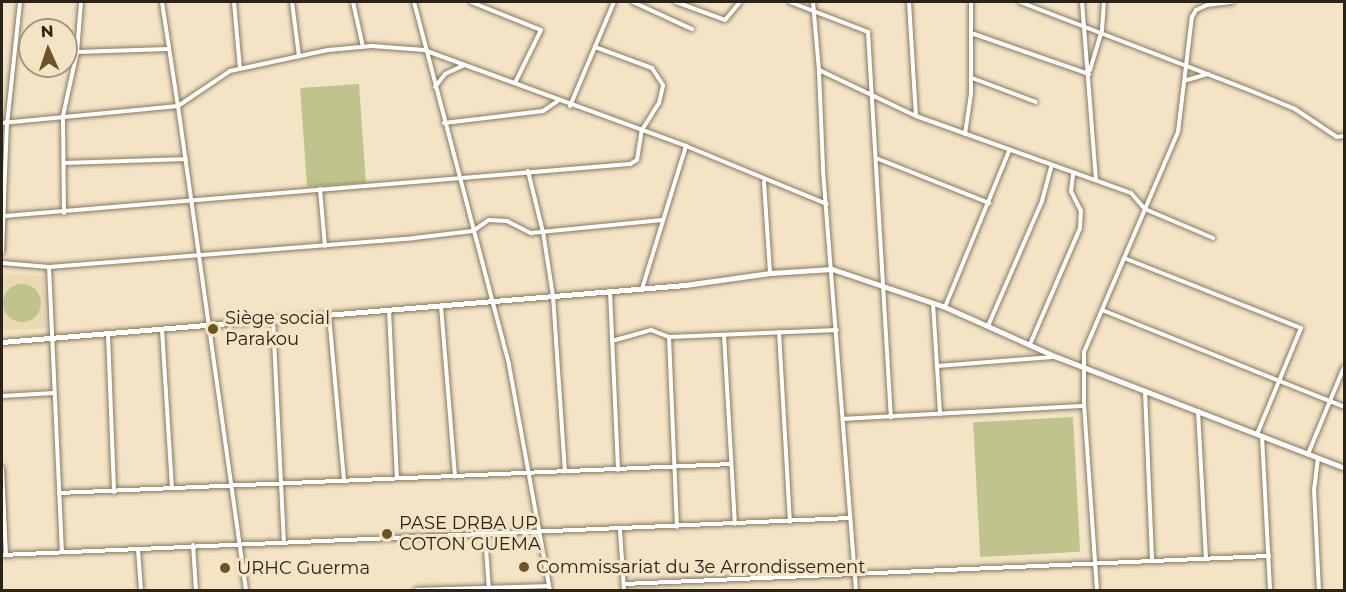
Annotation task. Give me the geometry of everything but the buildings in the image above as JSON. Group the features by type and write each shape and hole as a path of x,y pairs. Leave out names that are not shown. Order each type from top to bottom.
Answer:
{"street":[{"path":"2,252 4,123 20,2"},
{"path":"78,40 81,2"},
{"path":"162,2 200,256 208,325 234,486 246,591"},
{"path":"234,2 240,69"},
{"path":"292,2 299,57"},
{"path":"353,2 363,47"},
{"path":"414,2 424,50 509,365 550,588 416,591"},
{"path":"471,2 541,30 515,83"},
{"path":"570,105 614,2"},
{"path":"633,2 692,29"},
{"path":"676,2 725,20 740,2"},
{"path":"790,2 868,32 869,91 876,158 891,417"},
{"path":"813,2 856,591"},
{"path":"909,2 916,116"},
{"path":"965,134 972,78 974,34 971,2"},
{"path":"1020,2 1085,28 1102,30 1295,109 1337,137 1344,136"},
{"path":"1082,2 1096,180"},
{"path":"1089,74 1102,30 1104,2"},
{"path":"1097,591 1082,366 1102,310 1178,132 1196,10 1233,2"},
{"path":"974,34 1089,74"},
{"path":"4,123 178,106 230,71 299,57 363,47 424,50 686,146 764,182 827,204"},
{"path":"4,216 64,213 192,200 630,164 640,151 642,130 659,103 663,85 652,68 595,47"},
{"path":"78,52 168,49"},
{"path":"434,88 449,71 466,65"},
{"path":"819,70 869,91 916,116 1009,152 1131,193 1144,208 1213,238"},
{"path":"1186,81 1209,74"},
{"path":"64,213 63,116 71,78"},
{"path":"972,78 1036,102"},
{"path":"444,123 543,111 558,101"},
{"path":"642,289 686,146"},
{"path":"945,307 1009,152"},
{"path":"876,158 988,203"},
{"path":"64,163 186,159"},
{"path":"988,326 1042,201 1051,167"},
{"path":"528,171 543,232 553,296 565,472"},
{"path":"1031,342 1080,228 1081,211 1071,191 1073,174"},
{"path":"764,182 770,273"},
{"path":"320,189 325,246"},
{"path":"2,263 49,267 325,246 473,231 482,223 502,220 525,232 543,232 663,220"},
{"path":"1124,258 1300,328 1259,435 1270,591"},
{"path":"49,267 50,338 62,552"},
{"path":"2,342 610,292 770,273 832,269 945,307 1031,342 1057,357 1344,468"},
{"path":"610,292 618,470"},
{"path":"933,303 940,414"},
{"path":"441,306 455,476"},
{"path":"389,310 397,478"},
{"path":"1102,310 1344,407"},
{"path":"329,315 344,480"},
{"path":"273,320 284,540"},
{"path":"162,329 172,487"},
{"path":"612,341 651,330 669,337 837,330"},
{"path":"779,332 790,522"},
{"path":"108,333 114,492"},
{"path":"724,335 735,524"},
{"path":"669,337 677,527"},
{"path":"938,366 1057,357"},
{"path":"1308,454 1344,367"},
{"path":"1144,390 1152,561"},
{"path":"2,396 54,393"},
{"path":"843,419 1084,406"},
{"path":"1198,411 1206,559"},
{"path":"1318,458 1314,514 1319,591"},
{"path":"59,493 397,478 530,476 565,472 731,464"},
{"path":"2,468 4,555 284,540 620,530 850,518"},
{"path":"620,530 624,591"},
{"path":"485,533 489,589"},
{"path":"193,545 196,591"},
{"path":"138,549 141,591"},
{"path":"624,584 855,576 1269,556"}],"shaded area":[{"path":"2,273 44,276 46,328 2,331"}],"green space":[{"path":"359,84 366,183 307,187 300,88"},
{"path":"22,284 36,289 41,303 36,317 22,322 8,317 3,303 8,289"},
{"path":"1073,417 1080,552 980,557 973,422"}],"place":[{"name":"Siège social Parakou","path":"213,329"},
{"name":"PASE DRBA UP COTON GUEMA","path":"387,534"},
{"name":"Commissariat du 3e Arrondissement","path":"524,567"},
{"name":"URHC Guerma","path":"225,568"}]}
